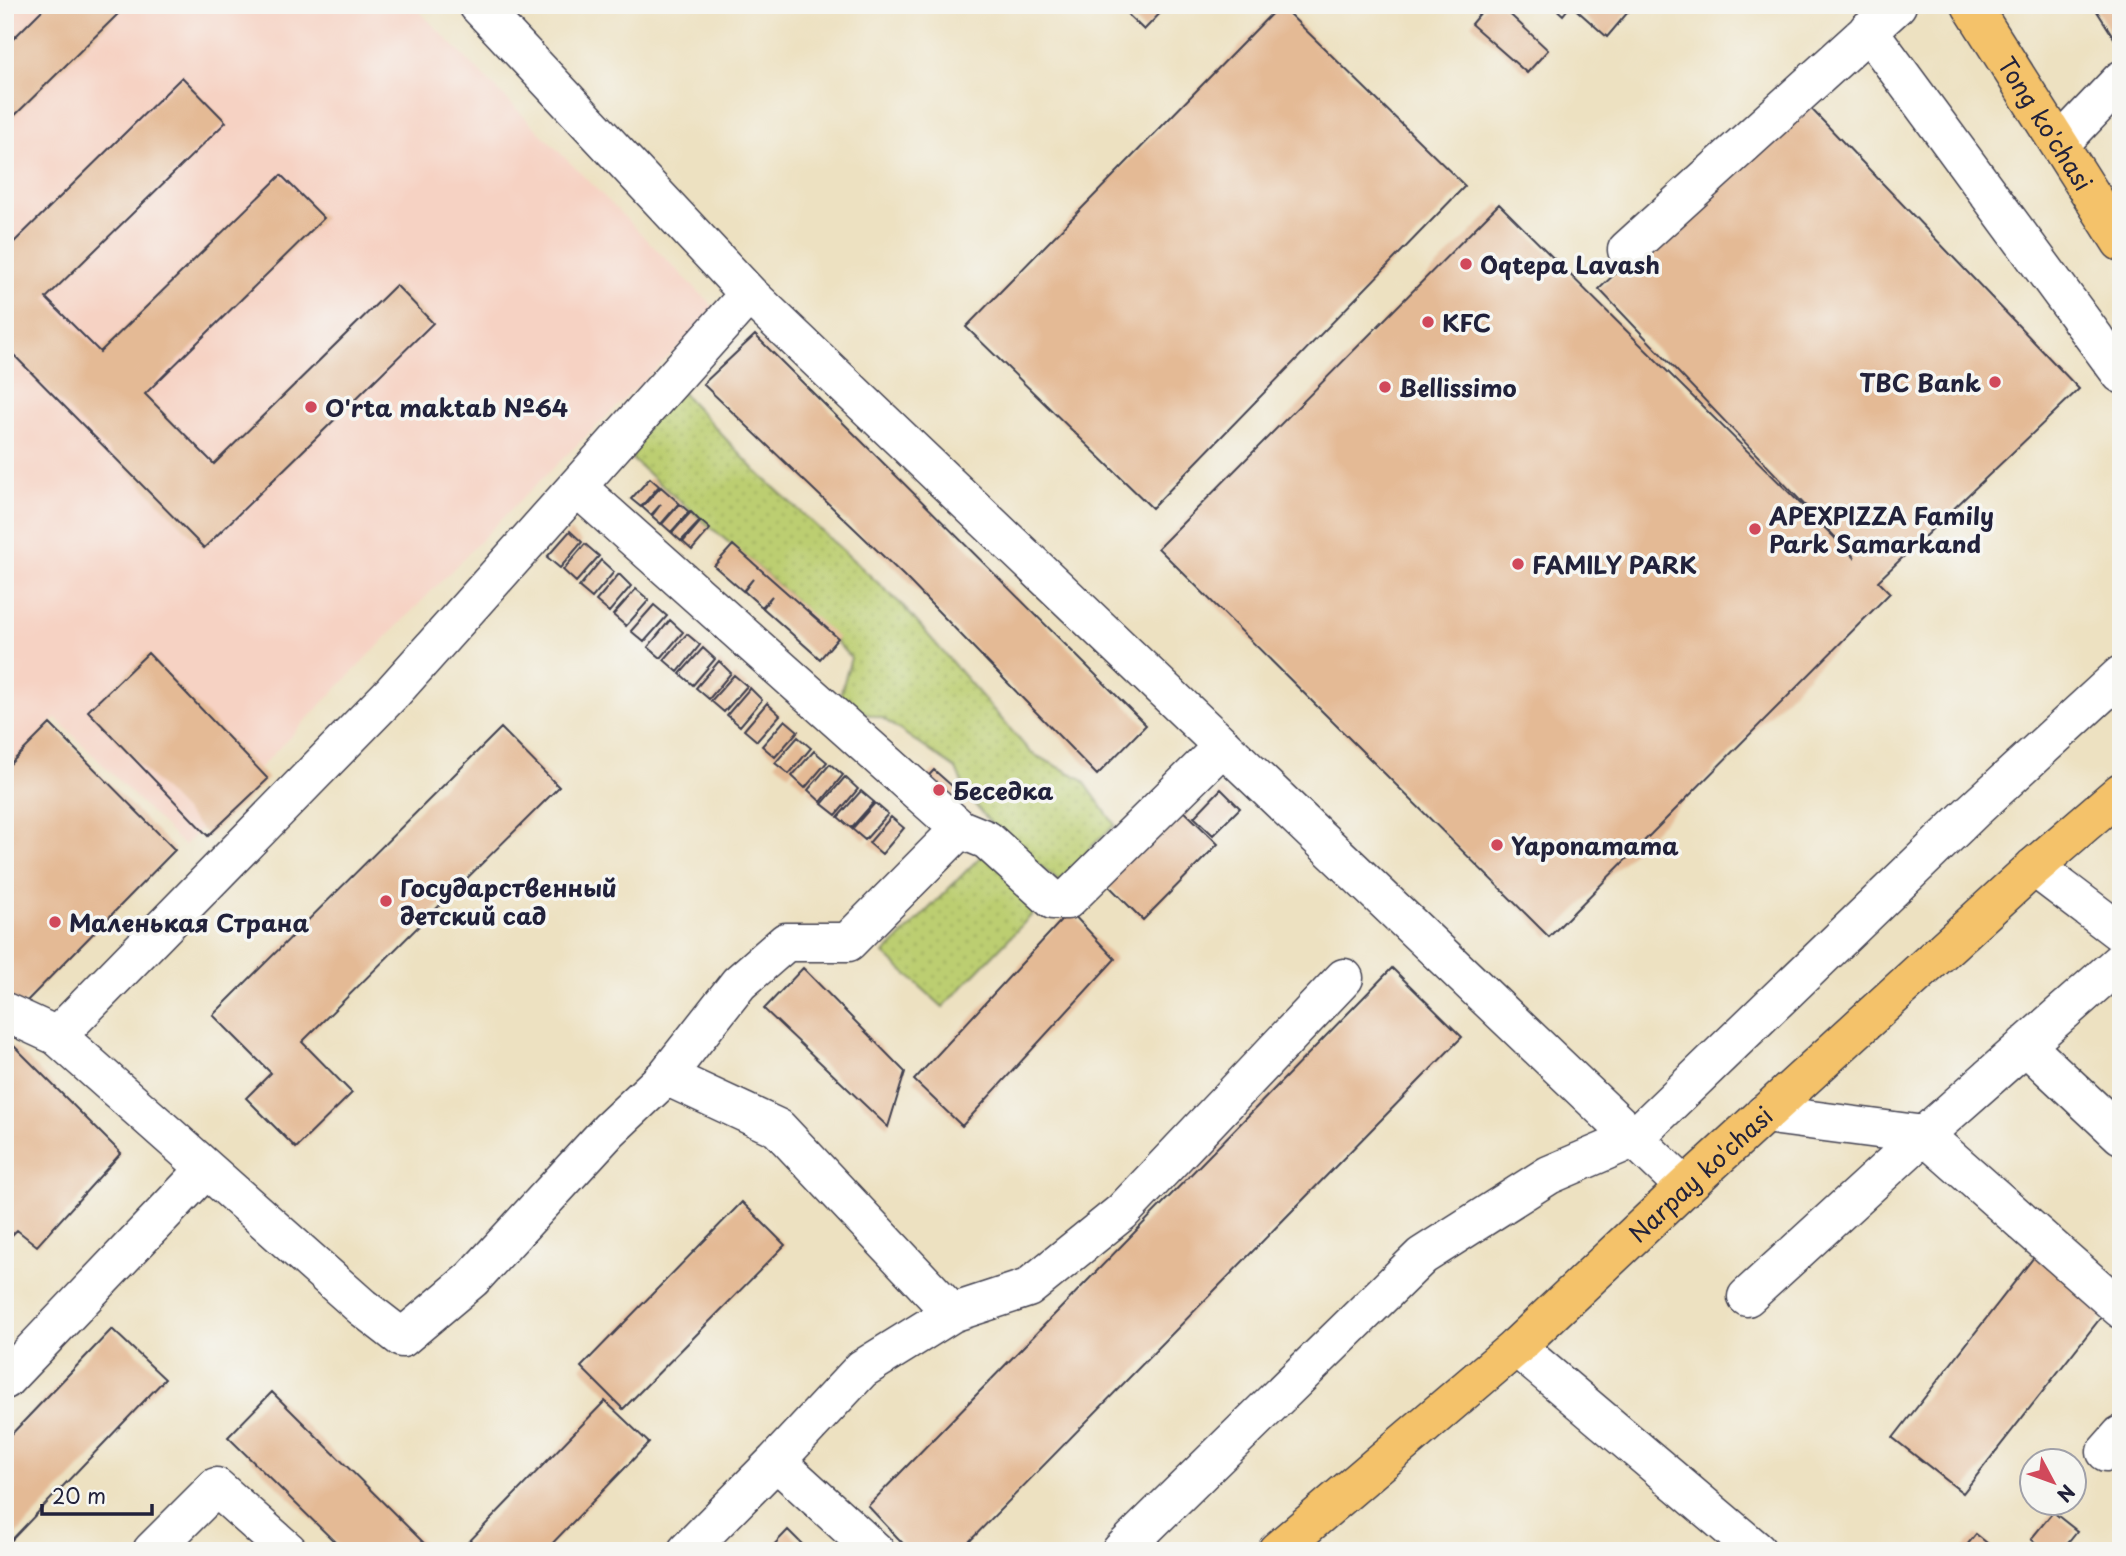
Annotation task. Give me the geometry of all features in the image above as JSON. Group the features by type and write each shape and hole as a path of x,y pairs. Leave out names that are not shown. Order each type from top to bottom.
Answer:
{"main road":[{"name":"Tong ko'chasi","path":"1971,5 2121,242"},
{"name":"Narpay ko'chasi","path":"1277,1551 1516,1348 1764,1114 2034,867 2121,792"}],"lane":[{"path":"478,5 749,294 1685,1187"},
{"path":"1626,250 1897,5"},
{"path":"1868,30 2121,374"},
{"path":"2060,144 2121,80"},
{"path":"57,1036 393,692 749,294"},
{"path":"578,488 960,830 987,839 1053,900 1067,901 1223,747"},
{"path":"1121,1551 1422,1256 1549,1175 1633,1139 1973,811 2121,674"},
{"path":"8,1017 57,1036 362,1307 402,1338 471,1279 609,1130 666,1076 738,983 786,942 848,942 960,830"},
{"path":"2034,867 2121,933"},
{"path":"1747,1297 1924,1135 2121,961"},
{"path":"687,1551 862,1369 952,1313 1028,1288 1122,1212 1344,978"},
{"path":"2025,1045 2121,1135"},
{"path":"666,1076 778,1128 952,1313"},
{"path":"1764,1114 1924,1135 2121,1309"},
{"path":"5,1380 206,1169"},
{"path":"1516,1348 1757,1551"},
{"path":"776,1461 875,1551"},
{"path":"152,1551 216,1487 288,1551"}],"shaded area":[{"name":"O'rta maktab №64","path":"5,5 413,5 717,310 517,503 184,846 56,718 5,769"}],"green space":[{"path":"676,386 756,471 902,605 1031,753 1082,779 1115,825 1060,882 997,830 968,797 956,769 882,718 837,706 851,658 772,580 632,459 638,441"},
{"path":"989,848 1045,901 943,1007 884,954"}],"building":[{"path":"47,5 111,5 119,13 5,125 5,47"},
{"path":"1118,5 1168,5 1144,30"},
{"path":"1280,5 1465,186 1152,508 966,327"},
{"path":"1487,5 1500,5 1548,50 1527,73 1471,24"},
{"path":"1552,5 1571,5 1563,15"},
{"path":"1571,5 1634,5 1607,37"},
{"path":"2093,5 2121,5 2121,37 2116,41"},
{"path":"182,77 226,122 46,298 100,352 281,175 324,218 145,394 214,464 396,285 433,323 204,548 5,346 5,251"},
{"name":"FAMILY PARK","path":"1800,97 2079,389 1878,581 1890,593 1549,937 1158,548 1499,204 1855,558 1599,289"},
{"path":"755,335 1146,725 1097,775 904,576 703,384"},
{"path":"650,478 659,486 641,507 631,499"},
{"path":"661,487 679,503 661,524 652,516 661,504 651,515 642,507"},
{"path":"680,504 689,512 671,532 662,524"},
{"path":"691,512 700,521 681,541 672,533"},
{"path":"701,521 710,529 692,550 683,542"},
{"path":"570,531 582,542 560,568 547,557"},
{"path":"585,544 599,556 576,582 563,570"},
{"path":"733,545 838,638 820,659 763,608 772,596 762,607 744,591 753,579 743,591 714,566"},
{"path":"601,560 614,572 592,598 579,587"},
{"path":"619,574 631,586 609,612 596,601"},
{"path":"636,589 649,600 626,626 613,615"},
{"path":"654,605 667,616 644,642 631,631"},
{"path":"670,620 683,632 661,658 648,647"},
{"path":"687,634 700,645 678,672 664,660"},
{"path":"703,648 715,659 693,685 680,674"},
{"path":"148,653 268,779 208,836 88,711"},
{"path":"719,661 731,673 709,699 696,688"},
{"path":"734,675 747,686 724,712 711,701"},
{"path":"750,688 762,700 740,726 727,715"},
{"path":"767,703 780,715 757,741 744,730"},
{"path":"785,720 798,731 775,757 762,746"},
{"name":"Маленькая Страна","path":"50,724 175,850 20,1008 5,994 5,769"},
{"name":"Государственный детский сад","path":"501,728 559,787 302,1042 352,1093 296,1148 246,1098 271,1073 213,1015"},
{"path":"798,737 811,748 789,774 775,763"},
{"path":"814,751 827,762 805,788 792,776"},
{"path":"830,764 843,775 821,802 808,790"},
{"name":"Беседка","path":"934,770 960,793 945,810 919,786"},
{"path":"845,777 858,789 836,815 822,804"},
{"path":"1221,789 1240,808 1213,835 1194,817"},
{"path":"861,791 874,802 851,828 838,817"},
{"path":"875,803 888,814 865,840 852,829"},
{"path":"1177,804 1218,844 1143,920 1102,879"},
{"path":"891,817 904,828 882,854 869,843"},
{"path":"1070,911 1115,959 962,1126 914,1080"},
{"path":"803,968 905,1072 888,1127 764,1009"},
{"path":"1392,968 1462,1037 960,1551 910,1551 868,1506"},
{"path":"14,1046 121,1153 37,1246 17,1230 5,1242 5,1056"},
{"path":"742,1202 785,1245 623,1409 581,1367"},
{"path":"2038,1252 2109,1307 1963,1493 1893,1438"},
{"path":"112,1329 165,1379 5,1547 5,1441"},
{"path":"272,1392 432,1551 344,1551 228,1437"},
{"path":"605,1401 649,1443 545,1551 460,1551"},
{"path":"2048,1518 2061,1518 2077,1531 2061,1551 2046,1551 2031,1539"},
{"path":"788,1530 809,1551 768,1551"},
{"path":"1976,1534 1997,1551 1962,1551"}],"place":[{"name":"Oqtepa Lavash","path":"1466,264"},
{"name":"KFC","path":"1428,322"},
{"name":"TBC Bank","path":"1995,382"},
{"name":"Bellissimo","path":"1385,387"},
{"name":"O'rta maktab №64","path":"311,407"},
{"name":"APEXPIZZA Family Park Samarkand","path":"1755,529"},
{"name":"FAMILY PARK","path":"1518,564"},
{"name":"Беседка","path":"939,790"},
{"name":"Yaponamama","path":"1497,845"},
{"name":"Государственный детский сад","path":"386,901"},
{"name":"Маленькая Страна","path":"55,922"}]}
